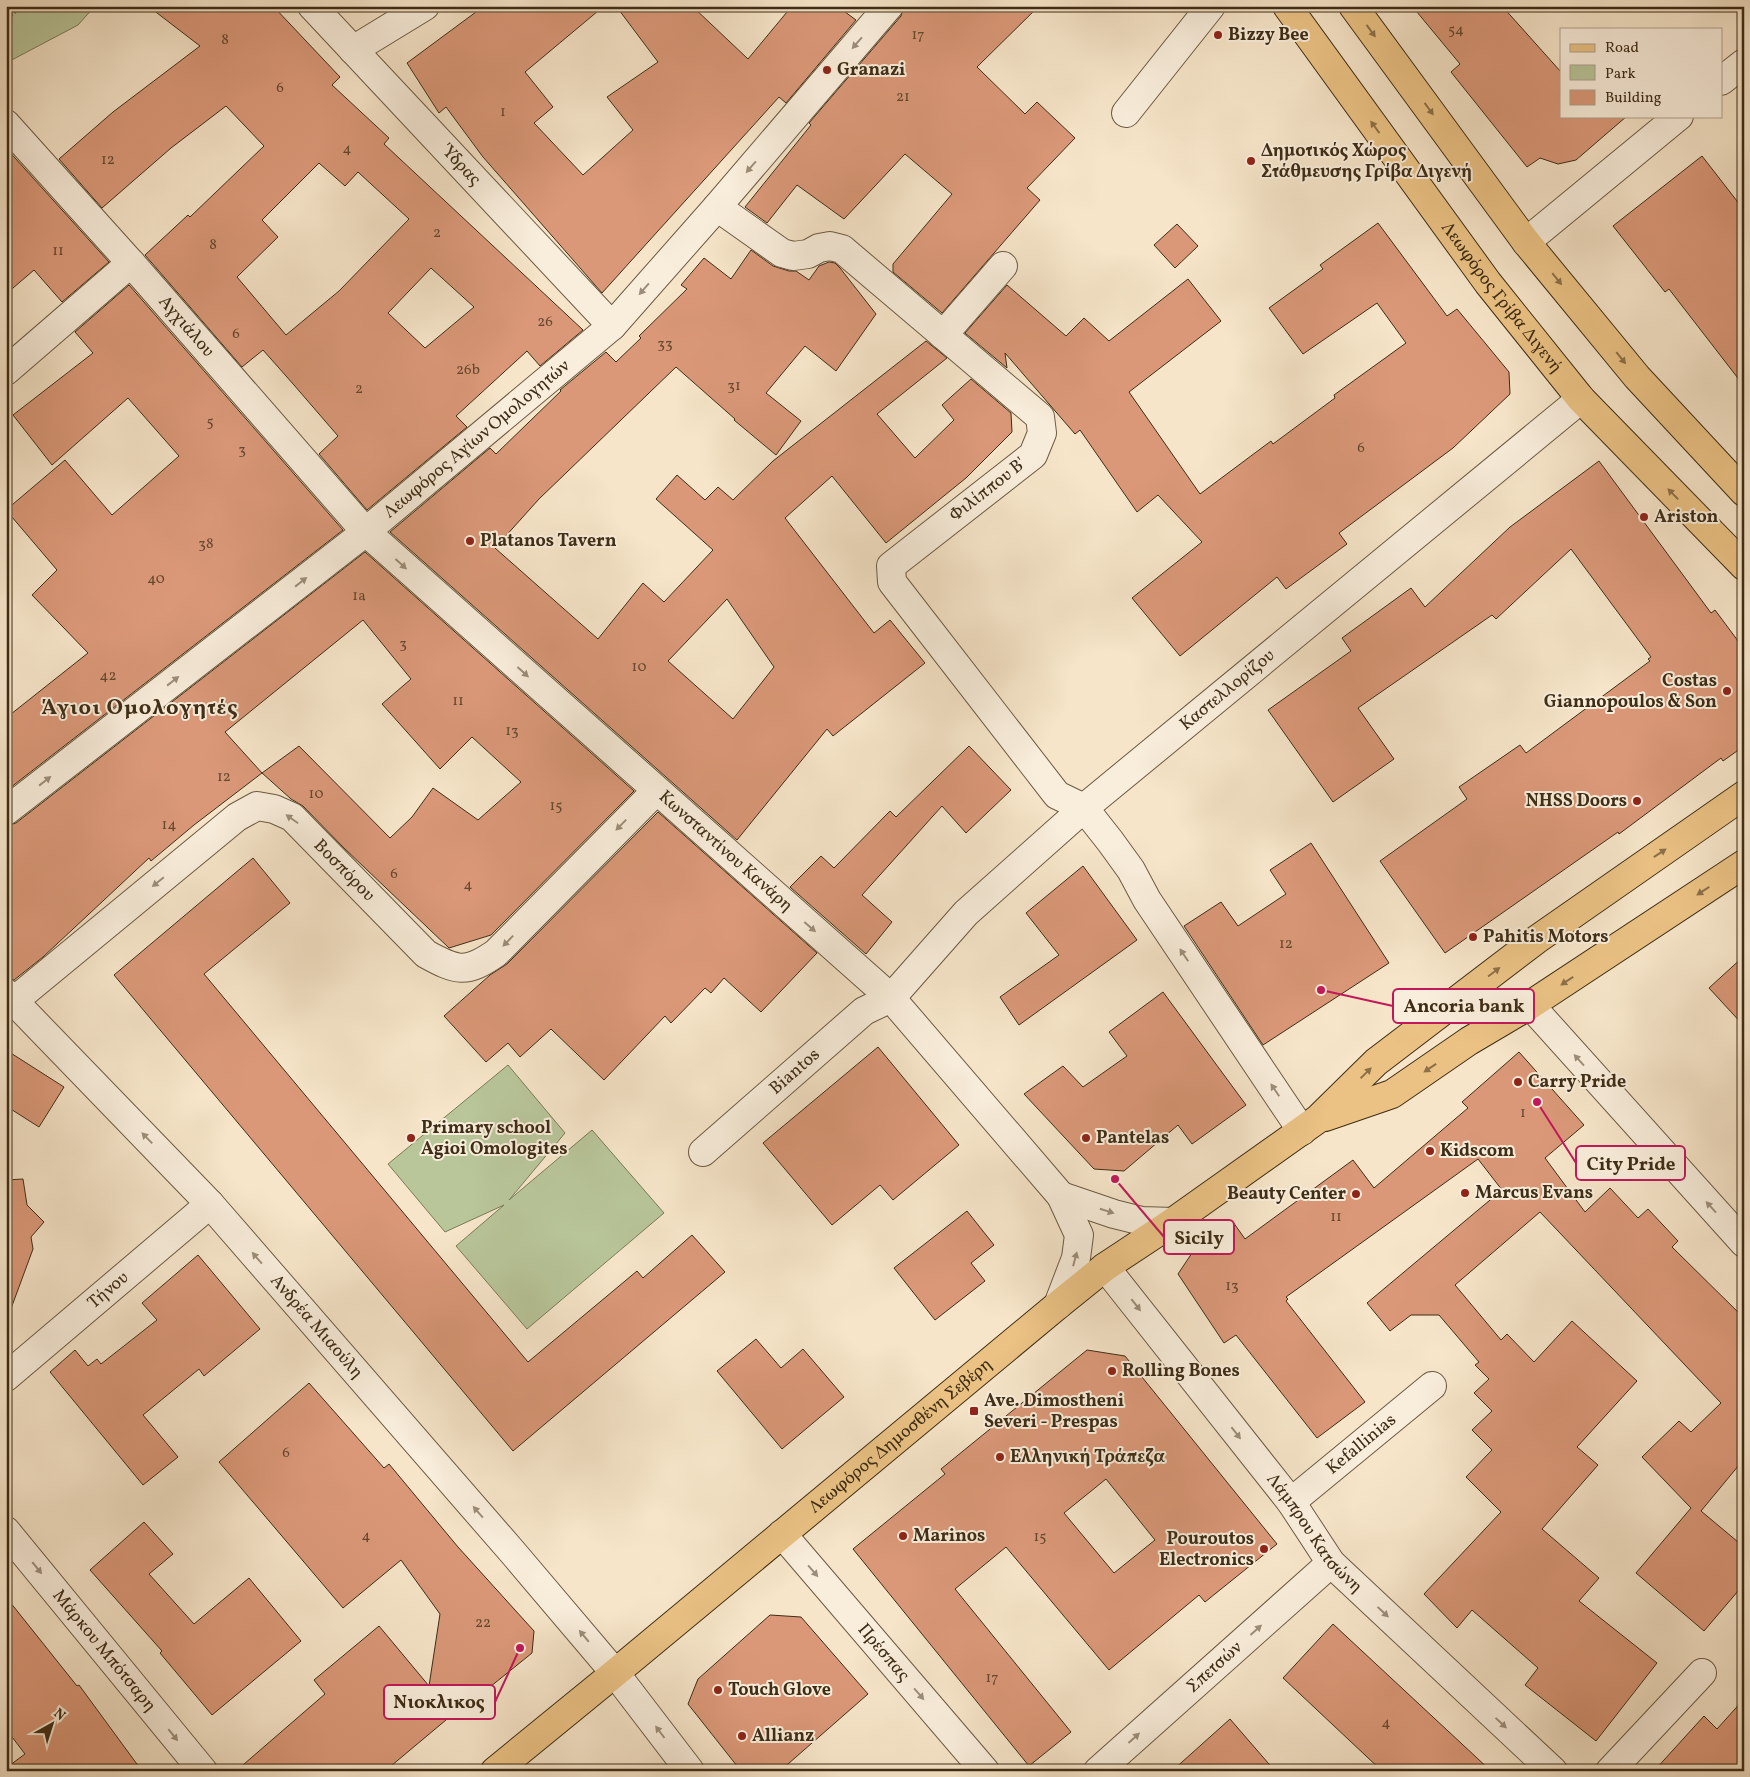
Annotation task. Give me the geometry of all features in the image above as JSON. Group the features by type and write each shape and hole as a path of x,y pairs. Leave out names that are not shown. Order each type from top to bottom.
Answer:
{"main road":[{"name":"Λεωφόρος Γρίβα Διγενή","path":"1287,6 1488,282 1581,399 1744,566"},
{"path":"1353,6 1526,242 1636,378 1744,492"},
{"name":"Λεωφόρος Δημοσθένη Σεβέρη","path":"495,1771 1105,1267 1173,1222 1310,1125 1376,1062 1536,940 1744,795"},
{"name":"Λεωφόρος Δημοσθένη Σεβέρη","path":"1310,1125 1392,1094 1469,1041 1530,1005 1744,864"}],"street":[{"name":"Ύδρας","path":"312,6 612,326"},
{"path":"353,50 425,6"},
{"name":"Λεωφόρος Αγίων Ομολογητών","path":"6,811 365,531 612,326 717,207 889,6"},
{"path":"1126,112 1211,6"},
{"path":"1722,80 1744,62"},
{"path":"1526,242 1676,118"},
{"name":"Αγχιάλου","path":"6,124 131,263 365,531"},
{"name":"Φιλίππου Β'","path":"717,207 782,253 793,256 808,254 819,248 830,246 842,249 1040,417 1042,433 1033,455 891,566 892,582 1057,795 1084,808"},
{"path":"6,371 131,263"},
{"path":"943,335 1003,266"},
{"name":"Καστελλορίζου","path":"891,998 966,913 1084,808 1581,399"},
{"name":"Κωνσταντίνου Κανάρη","path":"365,531 891,998 1061,1196 1079,1235 1076,1258 1058,1305"},
{"name":"Βοσπόρου","path":"10,996 237,817 257,806 274,809 292,817 426,954 446,965 465,969 481,963 496,953 656,791"},
{"path":"1084,808 1131,870 1147,900 1310,1125"},
{"name":"Ανδρέα Μιαούλη","path":"10,996 210,1204 615,1673 690,1771"},
{"name":"Biantos","path":"703,1152 864,1011 891,998"},
{"path":"1530,1005 1744,1243"},
{"path":"1061,1196 1114,1214 1142,1221 1173,1222"},
{"name":"Τήνου","path":"6,1377 210,1204"},
{"name":"Λάμπρου Κατσώνη","path":"1105,1267 1291,1502 1331,1563 1553,1771"},
{"name":"Kefallinias","path":"1291,1502 1432,1386"},
{"name":"Μάρκου Μπότσαρη","path":"6,1531 203,1771"},
{"name":"Πρέσπας","path":"782,1534 984,1771"},
{"name":"Σπετσών","path":"1098,1771 1331,1563"},
{"path":"1610,1771 1702,1673"}],"path":[{"path":"6,19 23,6"}],"green space":[{"path":"6,6 95,6 78,25 6,63"},
{"path":"508,1065 565,1133 509,1200 592,1130 664,1213 527,1329 456,1246 504,1205 445,1232 388,1164"}],"building":[{"path":"148,6 273,6 340,77 332,85 389,138 384,144 583,330 540,366 527,351 456,416 467,427 367,510 319,454 338,436 294,385 263,350 242,367 145,255 188,215 190,217 264,146 226,106 171,148 102,208 59,159 113,112 200,46","holes":["319,163 345,186 358,172 409,219 339,291 286,335 237,277 278,237 262,220","431,268 474,307 425,348 388,313"]},
{"path":"484,6 604,6 525,72 553,107 534,123 583,175 633,130 607,97 658,62 616,6 692,6 748,59 792,6 837,6 856,20 786,103 779,97 602,293 483,157 446,107 439,113 407,63"},
{"path":"904,6 1039,6 977,67 1025,114 1037,102 1075,138 1027,188 1040,200 942,313 893,272 893,264 952,194 905,154 844,219 797,185 767,223 745,207 811,125 809,123 901,16"},
{"path":"1412,6 1502,6 1560,71 1560,118 1625,118 1576,160 1558,164 1540,158 1527,167 1451,72 1460,64"},
{"path":"6,148 109,262 62,302 34,270 6,294"},
{"path":"1702,156 1744,210 1744,386 1669,289 1665,292 1613,226"},
{"path":"1378,223 1447,316 1457,309 1509,372 1510,394 1453,448 1339,533 1347,544 1286,589 1277,577 1180,656 1132,598 1202,542 1158,495 1137,512 1080,430 1075,434 1005,353 1007,368 965,333 1007,285 1066,336 1084,318 1109,341 1188,279 1221,321 1129,392 1200,494 1271,441 1273,444 1335,398 1334,395 1406,343 1377,303 1303,354 1269,308 1323,269 1320,265"},
{"path":"1177,224 1198,246 1175,268 1154,245"},
{"path":"751,250 773,266 796,271 809,280 819,266 829,262 835,263 876,314 836,371 805,346 766,393 801,421 776,455 676,367 539,499 495,548 598,639 643,583 664,602 713,550 656,499 677,475 705,500 718,487 733,500 773,461 926,341 947,358 877,414 915,458 954,420 942,405 971,379 1011,413 1012,432 966,478 886,543 832,476 785,518 874,633 890,620 925,663 833,736 827,729 737,840 390,532 490,448 496,454 560,390 606,352 616,362 641,338 639,336 687,289 681,285 704,258 731,279","holes":["727,599 774,667 733,719 668,661"]},
{"path":"129,285 343,530 6,791 6,718 88,653 32,595 57,570 6,510 65,460 112,515 179,456 128,398 52,465 13,415 93,353 75,332"},
{"path":"1599,461 1711,613 1715,610 1744,649 1744,746 1723,761 1721,758 1619,834 1618,832 1445,953 1380,861 1467,799 1459,787 1520,745 1526,753 1650,661 1648,659 1651,657 1571,549 1496,619 1492,615 1358,708 1394,759 1333,802 1268,710 1351,651 1342,638 1411,588 1425,607 1510,527"},
{"path":"365,552 634,791 491,935 449,948 344,848 303,806 291,799 262,773 151,861 149,858 43,957 14,980 6,978 6,826 16,823","holes":["363,620 411,679 382,704 440,769 472,737 521,782 478,820 433,788 412,817 390,838 299,746 262,773 225,732"]},
{"path":"969,746 1011,790 966,833 942,806 862,895 892,922 866,954 790,887 821,856 834,868 890,811 896,817"},
{"path":"658,812 817,953 761,1012 724,978 711,993 705,988 671,1023 665,1016 604,1080 551,1029 520,1057 508,1043 486,1062 444,1016 490,975 507,964"},
{"path":"1311,843 1389,963 1263,1045 1184,926 1221,902 1238,926 1286,894 1270,870"},
{"path":"253,858 290,903 204,974 528,1362 637,1271 643,1278 692,1235 725,1272 513,1451 114,975"},
{"path":"1083,866 1137,940 1019,1025 1000,997 1059,955 1026,913"},
{"path":"1744,956 1744,1026 1709,988"},
{"path":"1163,992 1246,1105 1192,1144 1178,1125 1124,1171 1094,1169 1024,1094 1063,1066 1083,1087 1127,1056 1109,1032"},
{"path":"878,1047 959,1145 893,1200 880,1185 832,1225 763,1143"},
{"path":"6,1050 64,1087 39,1127 6,1106"},
{"path":"1519,1052 1584,1125 1545,1158 1585,1212 1610,1188 1638,1218 1648,1209 1678,1241 1672,1247 1744,1318 1744,1459 1701,1511 1744,1547 1744,1584 1704,1631 1636,1573 1691,1508 1642,1457 1679,1421 1691,1432 1721,1403 1540,1212 1455,1285 1501,1340 1507,1334 1534,1362 1572,1321 1637,1381 1577,1447 1598,1465 1542,1529 1599,1578 1579,1601 1657,1663 1596,1741 1525,1685 1538,1668 1472,1610 1457,1628 1424,1594 1501,1512 1466,1477 1492,1450 1472,1430 1492,1411 1474,1393 1489,1379 1475,1365 1479,1362 1439,1315 1411,1315 1390,1331 1367,1303 1502,1190 1478,1159 1286,1297 1288,1299 1286,1301 1365,1402 1317,1438 1236,1335 1224,1343 1178,1274 1196,1247 1233,1222 1245,1239 1353,1160 1374,1188 1468,1108 1462,1102"},
{"path":"23,1179 27,1205 44,1222 31,1237 33,1249 9,1314 6,1314 6,1180"},
{"path":"967,1211 994,1245 971,1263 985,1281 935,1320 894,1268"},
{"path":"198,1255 260,1329 204,1376 199,1369 143,1415 178,1457 143,1485 50,1372 75,1350 88,1366 97,1359 101,1364 157,1320 142,1303"},
{"path":"756,1339 781,1368 803,1349 844,1397 782,1449 717,1371"},
{"path":"1087,1350 1125,1356 1277,1544 1205,1602 1199,1595 1109,1670 1006,1547 955,1589 1071,1732 1029,1766 853,1549 945,1474 941,1469","holes":["1106,1479 1155,1540 1114,1573 1064,1513"]},
{"path":"309,1383 384,1468 389,1464 458,1547 534,1631 532,1653 485,1691 483,1689 385,1771 236,1771 325,1694 314,1680 379,1626 429,1686 440,1614 401,1560 343,1608 219,1462"},
{"path":"144,1522 173,1554 149,1574 194,1624 249,1578 301,1641 212,1715 160,1653 162,1651 90,1570"},
{"path":"6,1597 77,1686 79,1685 142,1771 6,1771 6,1768 25,1754 6,1729"},
{"path":"770,1615 801,1617 868,1694 780,1771 741,1771 688,1704 698,1679"},
{"path":"1333,1624 1491,1771 1382,1771 1283,1678"},
{"path":"1744,1699 1744,1771 1654,1771 1704,1716 1717,1729"},
{"path":"1230,1719 1275,1771 1172,1771"}],"place":[{"name":"Bizzy Bee","path":"1218,35"},
{"name":"Granazi","path":"827,70"},
{"name":"Δημοτικός Χώρος Στάθμευσης Γρίβα Διγενή","path":"1251,161"},
{"name":"Ariston","path":"1644,517"},
{"name":"Platanos Tavern","path":"470,541"},
{"name":"Costas Giannopoulos & Son","path":"1727,691"},
{"name":"NHSS Doors","path":"1637,801"},
{"name":"Pahitis Motors","path":"1473,937"},
{"name":"Ancoria bank","path":"1321,990"},
{"name":"Carry Pride","path":"1518,1082"},
{"name":"City Pride","path":"1537,1102"},
{"name":"Primary school Agioi Omologites","path":"411,1138"},
{"name":"Pantelas","path":"1086,1138"},
{"name":"Kidscom","path":"1430,1151"},
{"name":"Sicily","path":"1115,1179"},
{"name":"Marcus Evans","path":"1465,1193"},
{"name":"Beauty Center","path":"1356,1194"},
{"name":"Rolling Bones","path":"1112,1371"},
{"name":"Ave. Dimostheni Severi - Prespas","path":"974,1411"},
{"name":"Ελληνική Τράπεζα","path":"1000,1457"},
{"name":"Marinos","path":"903,1536"},
{"name":"Pouroutos Electronics","path":"1264,1549"},
{"name":"Νιοκλικος","path":"520,1648"},
{"name":"Touch Glove","path":"718,1690"},
{"name":"Allianz","path":"742,1736"}],"district":[{"name":"Άγιοι Ομολογητές","path":"140,708"}]}
